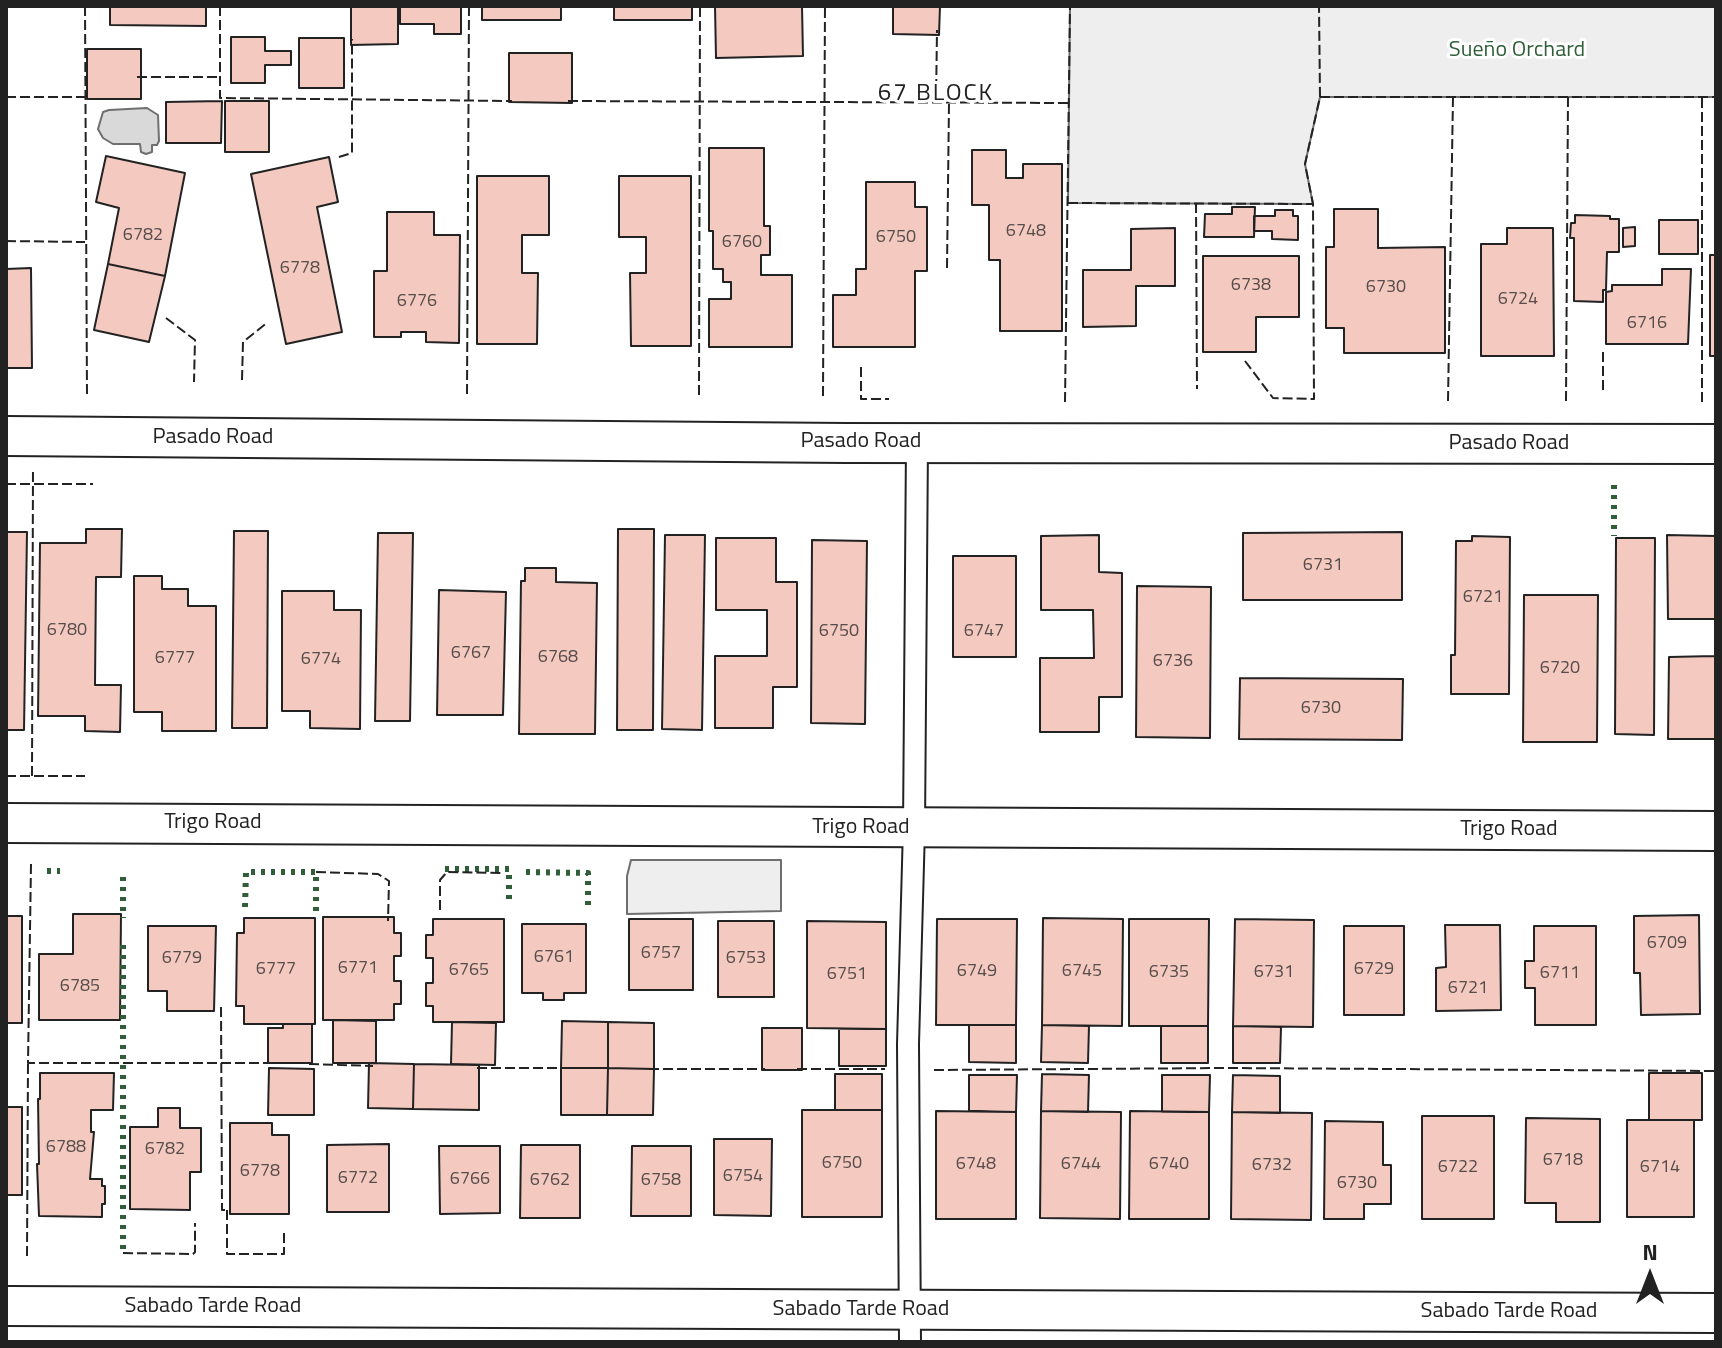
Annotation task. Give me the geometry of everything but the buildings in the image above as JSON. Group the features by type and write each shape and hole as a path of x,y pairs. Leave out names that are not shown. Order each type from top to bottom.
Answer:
{"street":[{"name":"Pasado Road","path":"6,436 917,443 1716,444"},
{"name":"Trigo Road","path":"6,823 1716,831"},
{"name":"Sabado Tarde Road","path":"6,1306 910,1326 1716,1313"}],"lane":[{"path":"910,1326 908,1044 914,828 917,443"}],"green space":[{"name":"Sueño Orchard","path":"1070,6 1716,6 1716,97 1320,97 1305,164 1313,204 1068,203"},
{"path":"631,860 781,860 781,911 627,914 627,876"}],"shaded area":[{"path":"147,108 158,115 159,141 157,145 152,145 152,152 141,152 140,144 113,144 103,138 98,129 103,112"}],"hedge":[{"path":"1614,485 1614,536"},
{"path":"445,869 509,869 509,905"},
{"path":"47,871 60,871"},
{"path":"245,907 246,872 316,872 316,913"},
{"path":"526,872 588,873 588,907"},
{"path":"123,877 123,918"},
{"path":"123,945 123,1253"}],"fence":[{"path":"85,6 87,394"},
{"path":"220,6 220,98 512,101"},
{"path":"467,394 469,6"},
{"path":"699,395 700,6"},
{"path":"823,396 825,6"},
{"path":"1065,402 1070,6"},
{"path":"1245,361 1273,398 1314,399 1313,204 1305,164 1320,97 1319,6"},
{"path":"936,103 937,30"},
{"path":"339,157 352,153 352,39"},
{"path":"137,77 220,77"},
{"path":"6,97 85,97"},
{"path":"1320,97 1716,97"},
{"path":"1448,401 1453,97"},
{"path":"1566,401 1568,97"},
{"path":"1702,97 1702,402"},
{"path":"568,101 1069,103"},
{"path":"947,268 949,103"},
{"path":"1068,203 1313,204"},
{"path":"1196,203 1197,389"},
{"path":"6,241 85,242"},
{"path":"166,318 195,340 194,382"},
{"path":"242,380 243,342 268,322"},
{"path":"1603,352 1603,393"},
{"path":"861,367 861,399 889,399"},
{"path":"32,776 33,469"},
{"path":"6,484 93,484"},
{"path":"6,776 85,776"},
{"path":"31,864 28,1063 273,1063"},
{"path":"316,872 378,874 389,881 388,921"},
{"path":"440,910 440,880 447,872 504,873"},
{"path":"221,1007 222,1210 230,1210"},
{"path":"27,1256 28,1063"},
{"path":"309,1064 373,1066"},
{"path":"477,1068 565,1068"},
{"path":"649,1069 765,1069"},
{"path":"797,1069 885,1069"},
{"path":"934,1070 1716,1071"},
{"path":"227,1210 227,1254 284,1254 284,1230"},
{"path":"123,1253 193,1254 195,1223"}],"district":[{"name":"67 BLOCK","path":"936,94"}]}
